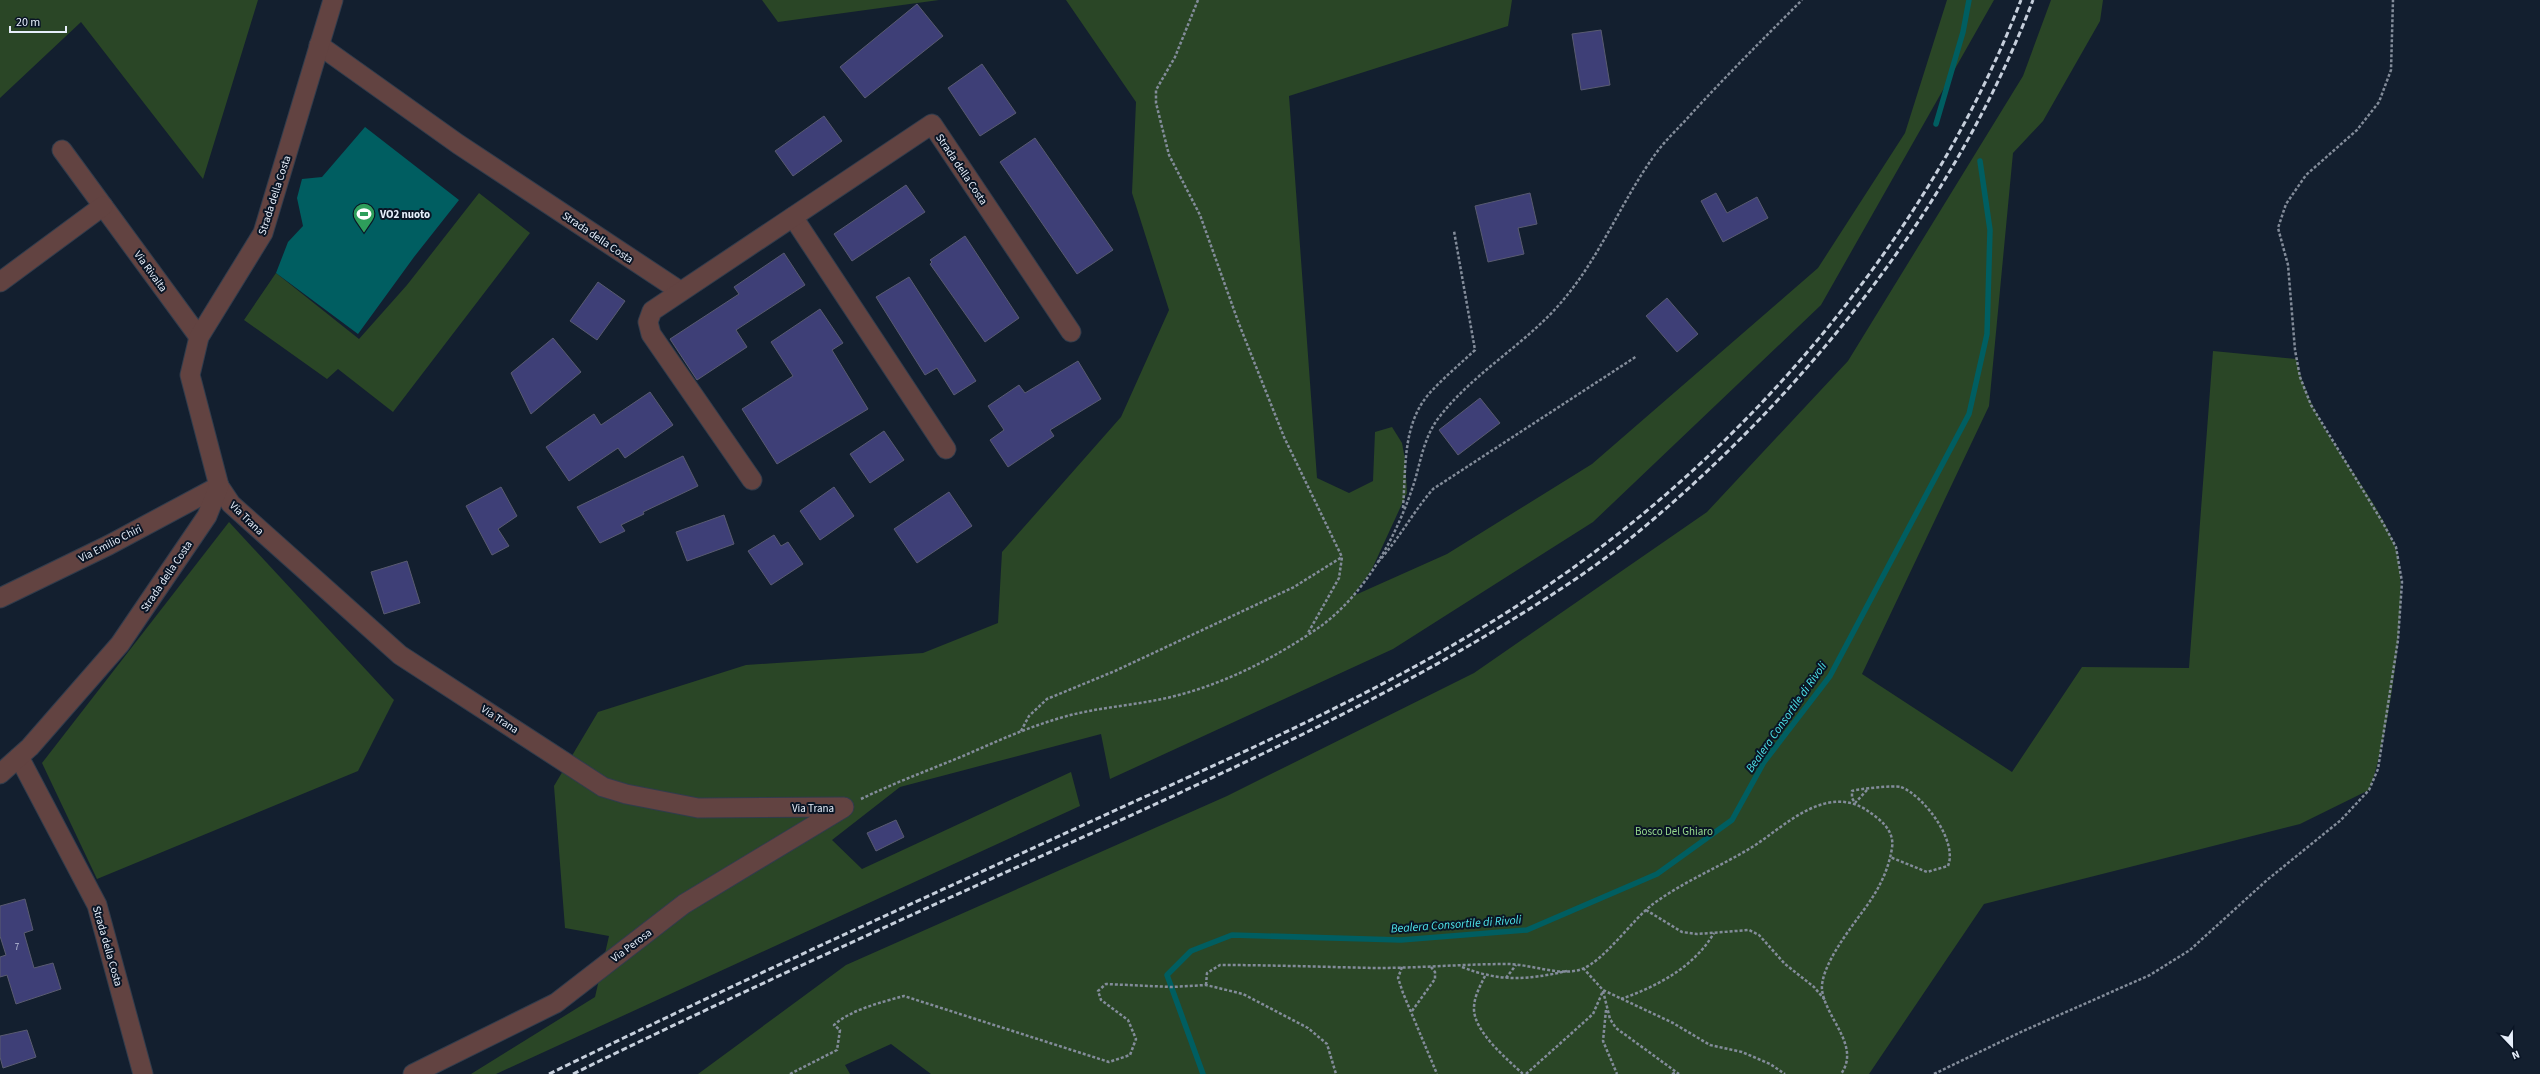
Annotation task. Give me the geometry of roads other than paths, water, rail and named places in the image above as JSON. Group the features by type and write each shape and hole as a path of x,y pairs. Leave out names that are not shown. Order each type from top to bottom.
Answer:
{"street":[{"name":"Strada della Costa","path":"143,1074 97,905 19,757 120,644 208,516 219,486 190,375 199,337 263,233 333,0"},
{"name":"Strada della Costa","path":"319,45 458,144 680,291"},
{"name":"Strada della Costa","path":"752,480 651,334 648,322 652,311 932,124 1071,332"},
{"name":"Via Rivalta","path":"62,150 199,337"},
{"path":"0,282 103,206"},
{"path":"794,217 946,449"},
{"name":"Via Emilio Chiri","path":"0,598 109,544 219,486"},
{"name":"Via Trana","path":"219,486 231,504 400,655 603,787 626,794 698,808 844,807"},
{"path":"0,774 19,757"},
{"name":"Via Perosa","path":"413,1074 556,1002 684,904 844,807"}],"waterway":[{"name":"Bealera Consortile di Rivoli","path":"1936,124 1963,32 1969,0"},
{"name":"Bealera Consortile di Rivoli","path":"1203,1074 1167,975 1191,951 1232,935 1401,940 1527,930 1657,874 1732,820 1764,762 1830,676 1969,414 1987,334 1990,230 1980,161"}],"railway":[{"path":"549,1074 678,1012 1247,750 1364,694 1477,631 1532,596 1610,540 1685,477 1756,409 1822,335 1882,256 1936,174 1982,88 2021,0"},
{"path":"573,1074 792,970 1160,802 1294,739 1425,671 1540,603 1598,563 1626,542 1690,487 1752,427 1810,364 1865,297 1915,227 1960,153 2000,78 2033,0"}],"place":[{"name":"VO2 nuoto","path":"364,234"}],"park label":[{"name":"Bosco Del Ghiaro","path":"1674,831"}]}
